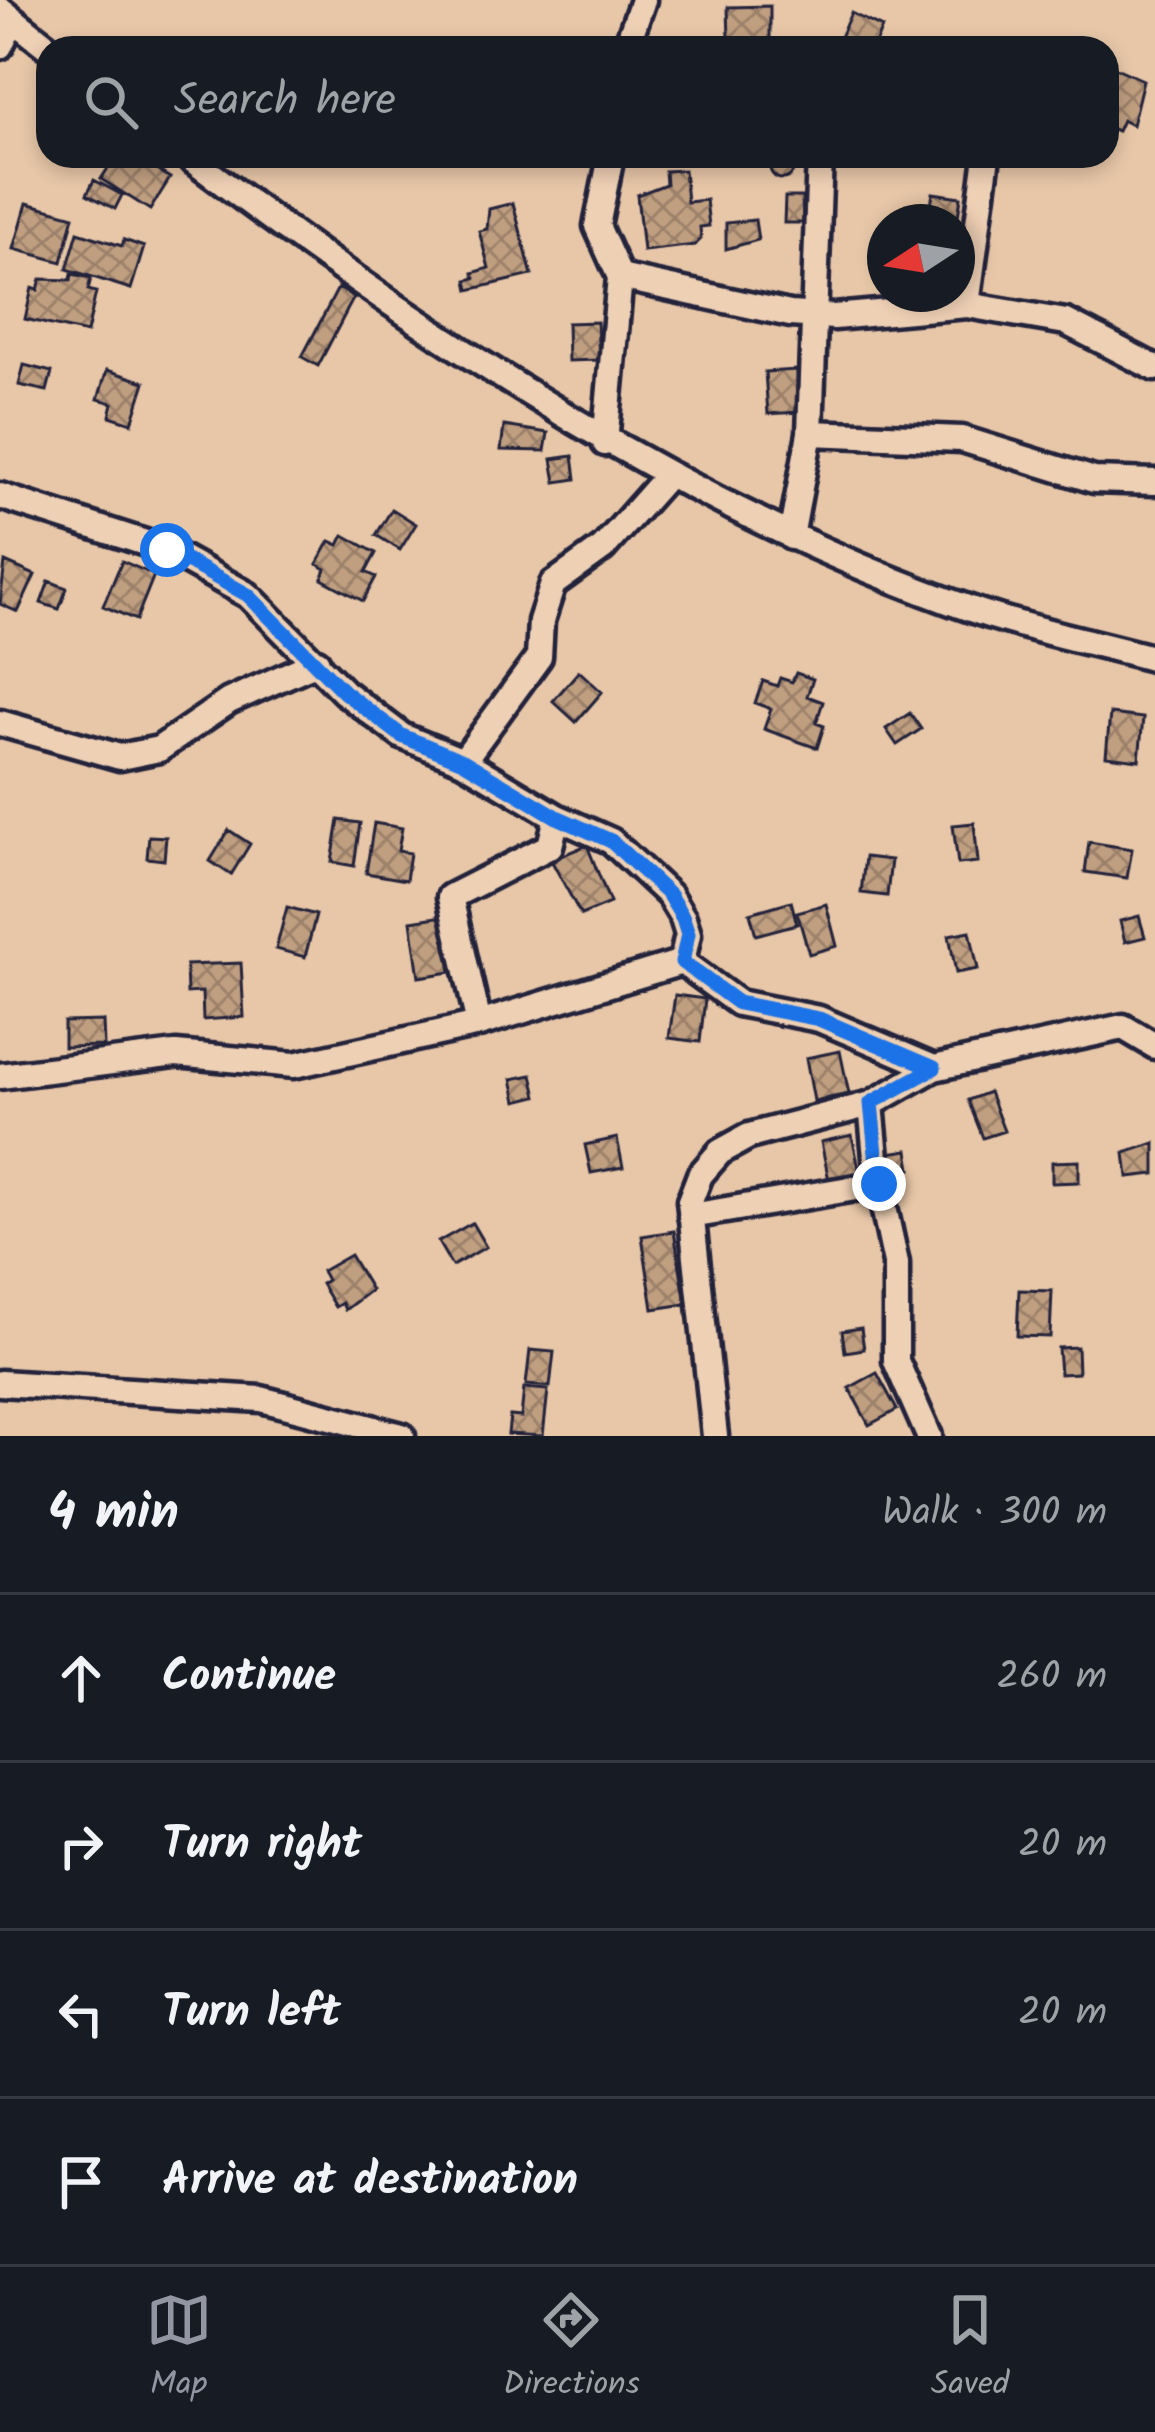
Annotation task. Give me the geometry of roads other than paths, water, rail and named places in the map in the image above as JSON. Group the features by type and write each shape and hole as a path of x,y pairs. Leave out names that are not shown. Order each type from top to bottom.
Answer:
{"street":[{"path":"630,36 643,0"},
{"path":"0,46 6,14 36,38"},
{"path":"204,168 605,443 666,477 791,537 982,613 1155,658"},
{"path":"605,443 620,277 597,226 609,168"},
{"path":"791,537 810,433 818,316 820,168"},
{"path":"975,245 985,168"},
{"path":"620,277 818,316 872,312"},
{"path":"975,306 1066,322 1155,368"},
{"path":"810,433 962,439 1094,480 1155,482"},
{"path":"463,761 539,657 541,621 553,584 603,548 666,477"},
{"path":"0,496 167,550 248,595 344,692 402,736 463,761 557,817 611,841 669,895 688,934 682,962"},
{"path":"0,723 120,758 159,749 229,701 317,662"},
{"path":"479,1024 449,897 550,846 557,817"},
{"path":"0,1076 176,1054 294,1065 479,1024 682,962"},
{"path":"682,962 738,1003 819,1019 934,1068"},
{"path":"715,1436 690,1201 700,1175 720,1151 749,1136 871,1103 934,1068 1155,1018"},
{"path":"1123,1027 1155,1046"},
{"path":"871,1103 879,1184 896,1262 896,1361 929,1436"},
{"path":"691,1216 879,1184"},
{"path":"0,1383 261,1399 402,1436"}]}
